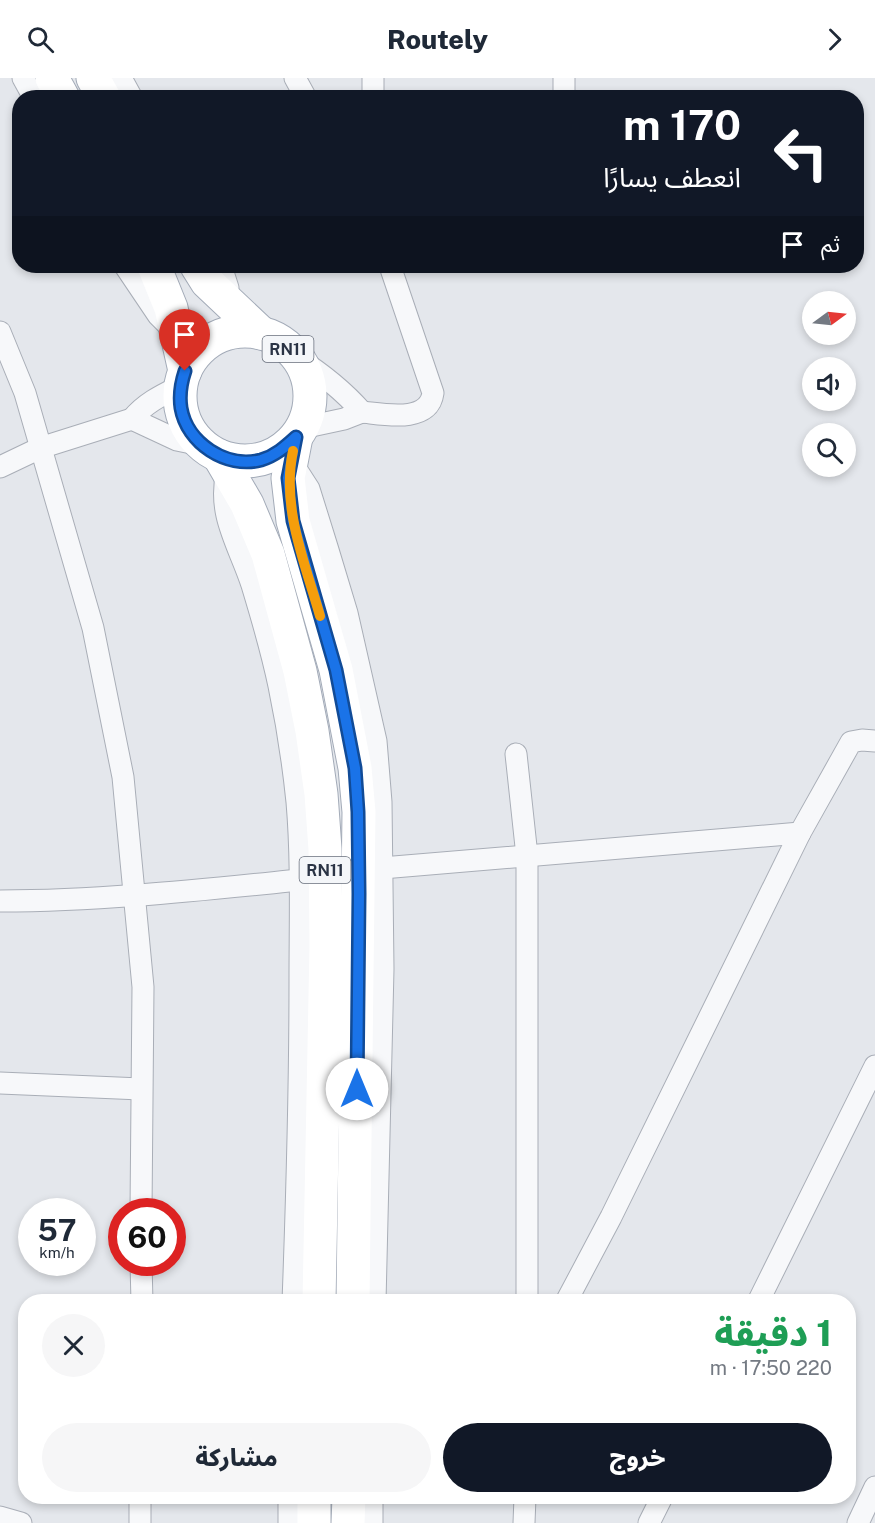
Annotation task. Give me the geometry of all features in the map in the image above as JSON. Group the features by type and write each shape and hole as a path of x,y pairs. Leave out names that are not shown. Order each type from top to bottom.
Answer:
{"main road":[{"name":"RN11","path":"158,273 165,288 177,334 183,379 181,408 188,428 216,458 247,504 256,524 281,599 300,671 310,721 321,794 325,849 326,945 319,1294"},
{"name":"RN11","path":"201,273 225,301 261,333 280,342 296,357 305,373 310,392 308,411 296,442 288,478 293,521 336,670 355,768 358,812 359,894 353,1294"},
{"name":"RN11","path":"183,379 194,355 208,343 224,335 242,331 261,333"},
{"path":"216,458 240,462 261,460 296,442"},
{"path":"314,1504 314,1523"},
{"path":"348,1523 349,1504"}],"street":[{"path":"131,273 158,315 177,334"},
{"path":"223,273 228,288 225,301"},
{"path":"375,1294 382,1002 381,802 376,741 347,613 296,442 362,412 408,414 422,410 432,399 433,393 392,273"},
{"path":"0,332 25,393 93,628 123,777 142,987 141,1198"},
{"path":"296,357 345,392 362,412"},
{"path":"0,467 40,448 132,419 153,400 183,379"},
{"path":"132,419 216,458 227,519 254,595 279,683 297,803 300,880 300,1107 293,1294"},
{"path":"570,1294 611,1217 800,833 852,742 875,741"},
{"path":"516,754 526,856 527,1294"},
{"path":"382,868 800,833"},
{"path":"0,901 65,901 133,897 300,880"},
{"path":"762,1294 875,1066"},
{"path":"0,1083 141,1089"},
{"path":"141,1276 142,1294"},
{"path":"858,1523 875,1487"},
{"path":"140,1504 140,1523"},
{"path":"289,1504 289,1523"},
{"path":"372,1504 372,1523"},
{"path":"524,1523 525,1504"},
{"path":"649,1523 658,1504"},
{"path":"0,1518 21,1523"}],"slow traffic":[{"path":"293,451 288,478 293,521 320,616"}],"route":[{"path":"185,371 180,386 181,408 188,428 201,445 219,456 240,462 261,460 280,452 296,437 288,478 293,521 336,670 355,768 359,894 357,1089"}]}
